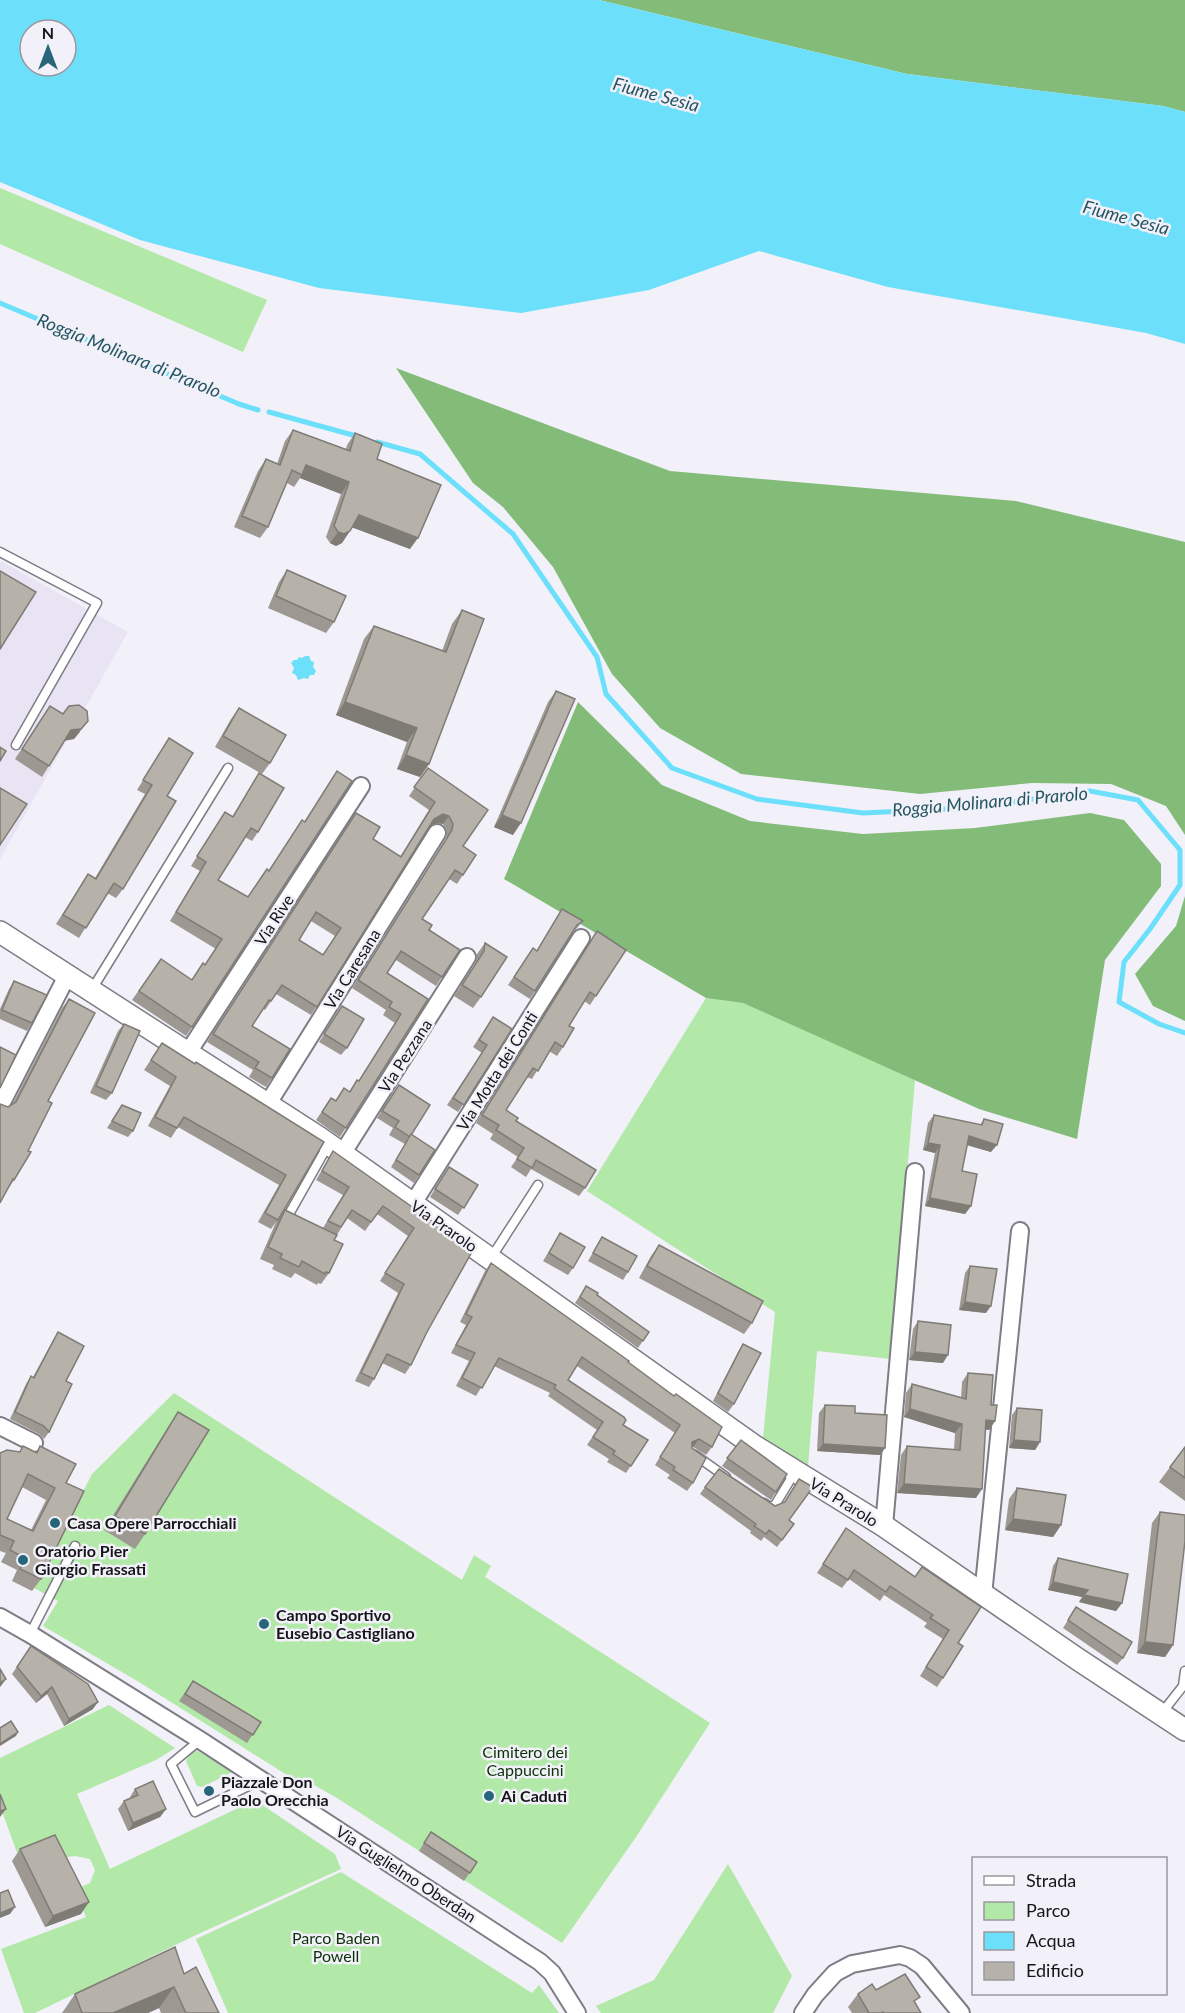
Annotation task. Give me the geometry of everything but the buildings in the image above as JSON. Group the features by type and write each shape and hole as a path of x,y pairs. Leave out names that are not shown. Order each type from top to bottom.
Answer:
{"street":[{"name":"Via Rive","path":"187,1054 361,786"},
{"name":"Via Caresana","path":"267,1105 437,833"},
{"name":"Via Prarolo","path":"0,932 335,1149 747,1440 884,1526 1185,1730"},
{"name":"Via Motta dei Conti","path":"412,1205 581,938"},
{"name":"Via Pezzana","path":"335,1149 467,957"},
{"path":"0,1106 67,976"},
{"name":"Via Prarolo","path":"884,1526 915,1172"},
{"path":"983,1595 1020,1231"},
{"path":"0,1426 34,1443"},
{"name":"Via Guglielmo Oberdan","path":"2,1620 30,1634 200,1740 540,1962 552,1973 577,2013"},
{"path":"803,2013 814,1995 835,1973 852,1964 900,1955 922,1966 961,2013"}],"lane":[{"path":"0,552 97,603 16,745"},
{"path":"90,991 228,768"},
{"path":"298,1225 288,1220 288,1216 335,1149"},
{"path":"490,1259 538,1185"},
{"path":"692,1453 731,1480"},
{"path":"760,1500 770,1507 775,1505 795,1472"},
{"path":"30,1634 75,1546"},
{"path":"1161,1714 1183,1686 1185,1671"},
{"path":"200,1740 171,1764 195,1812 261,1780"}],"shaded area":[{"path":"1,561 128,632 0,859 0,563"}],"green space":[{"path":"599,0 1185,0 1185,112 1163,106 907,74"},
{"path":"0,188 267,300 243,352 0,244"},
{"path":"396,368 670,471 1016,501 1185,542 1185,835 1166,806 1111,784 1032,783 920,794 741,774 660,728 612,674 553,567 503,507 473,483"},
{"path":"578,702 662,785 750,821 863,834 975,828 1090,813 1124,820 1161,864 1161,886 1105,960 1077,1139 979,1109 743,1003 706,998 504,879"},
{"path":"1185,896 1185,1021 1153,1006 1135,974 1176,926"},
{"path":"706,998 743,1003 915,1080 891,1359 817,1351 808,1467 763,1438 775,1312 587,1191"},
{"name":"Cimitero dei Cappuccini","path":"174,1393 462,1580 474,1555 491,1566 485,1577 710,1723 636,1837 562,1943 337,1798 307,1781 303,1785 139,1682 43,1626 58,1601 34,1588 92,1474"},
{"path":"109,1705 175,1748 156,1760 77,1794 110,1869 255,1800 335,1854 341,1869 194,1936 35,2013 24,2013 1,1949 86,1917 75,1890 90,1883 95,1870 90,1859 75,1856 60,1858 18,1855 0,1806 0,1758"},
{"path":"194,1749 233,1772 202,1787 197,1786 186,1761"},
{"path":"728,1864 792,1976 773,2013 601,2013 596,2006 654,1980"},
{"name":"Parco Baden Powell","path":"341,1872 532,1993 539,1985 559,2013 228,2013 196,1939"}],"water":[{"name":"Fiume Sesia","path":"0,0 599,0 907,74 1163,106 1185,112 1185,344 1146,333 888,287 759,251 649,290 521,313 319,288 140,240 0,182"},
{"path":"309,656 314,662 313,667 316,671 308,679 298,680 292,673 294,668 291,663"}],"waterway":[{"name":"Roggia Molinara di Prarolo","path":"0,303 258,410"},
{"name":"Roggia Molinara di Prarolo","path":"269,412 360,437"},
{"name":"Roggia Molinara di Prarolo","path":"377,442 420,454 513,534 597,657 606,694 672,768 757,799 863,813 970,808 1090,791 1138,800 1180,850 1180,885 1124,962 1119,1002 1159,1024 1185,1033"}],"place":[{"name":"Casa Opere Parrocchiali","path":"55,1523"},
{"name":"Oratorio Pier Giorgio Frassati","path":"23,1560"},
{"name":"Campo Sportivo Eusebio Castigliano","path":"264,1624"},
{"name":"Piazzale Don Paolo Orecchia","path":"209,1791"},
{"name":"Ai Caduti","path":"489,1796"}]}
